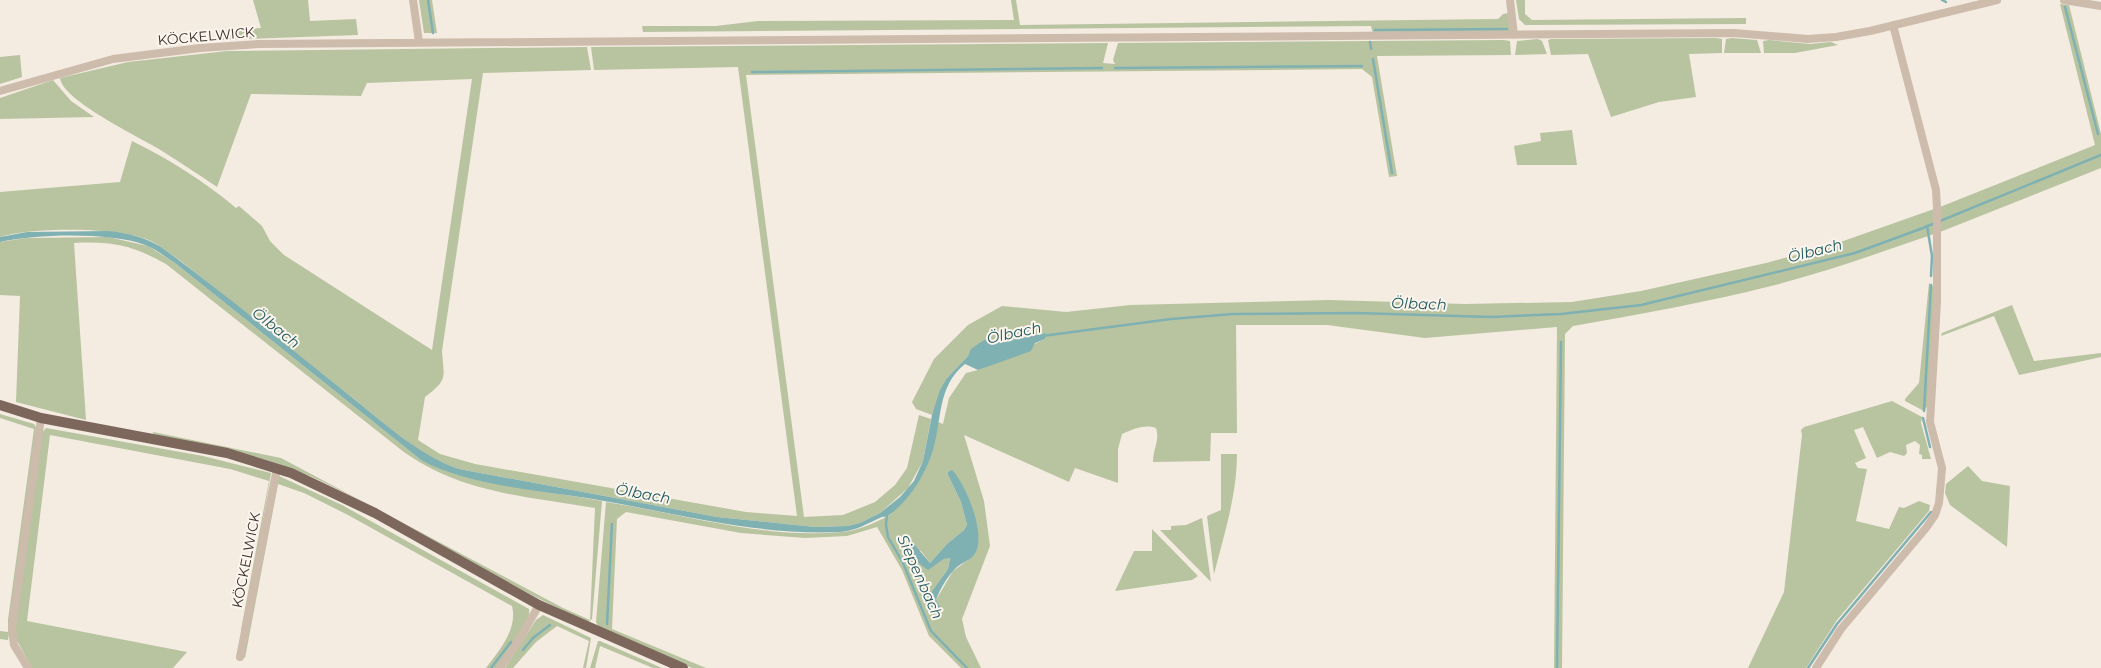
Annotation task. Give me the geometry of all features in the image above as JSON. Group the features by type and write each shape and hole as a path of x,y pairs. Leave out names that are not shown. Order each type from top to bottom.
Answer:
{"main road":[{"path":"0,405 41,418 227,453 277,468 331,490 539,605 683,668"}],"street":[{"path":"413,0 419,42"},
{"path":"1510,0 1514,35"},
{"name":"KÖCKELWICK","path":"0,91 104,62 159,52 258,44 1734,33 1808,39 1836,37 1997,0"},
{"path":"2064,0 2101,6"},
{"path":"1816,668 1841,630 1926,528 1935,514 1939,503 1942,468 1930,422 1937,302 1936,190 1893,25"},
{"path":"28,668 14,645 12,629 41,418"},
{"name":"KÖCKELWICK","path":"240,657 277,468"},
{"path":"500,668 539,605"}],"green space":[{"path":"253,0 308,0 310,21 356,19 358,35 216,40 218,31 261,28"},
{"path":"419,0 432,0 437,33 424,33"},
{"path":"1011,0 1016,0 1020,25 1498,19 1503,14 1509,13 1511,28 1510,32 1373,34 1371,26 643,32 642,26 716,26 758,21 1014,20"},
{"path":"1516,0 1525,0 1525,14 1532,20 1746,18 1746,24 1525,25 1519,19"},
{"path":"2060,4 2069,5 2101,134 2101,168 1940,232 1940,207 2095,145"},
{"path":"1538,39 1542,41 1547,54 1515,55 1517,41"},
{"path":"1551,39 1722,39 1722,53 1689,54 1696,97 1659,102 1611,117 1588,54 1551,55 1548,40"},
{"path":"1726,39 1757,40 1761,53 1724,53"},
{"path":"1510,41 1511,55 1377,56 1397,176 1389,177 1372,77 1362,69 746,75 804,517 843,515 875,502 895,485 907,468 919,415 931,419 923,461 908,488 880,513 860,523 848,526 815,527 717,517 459,469 429,455 401,437 182,262 151,241 132,235 94,230 32,231 0,237 0,192 120,182 132,141 186,171 236,208 239,206 262,226 270,241 284,255 432,350 472,79 367,83 361,96 251,94 217,187 159,149 87,107 64,87 60,78 128,62 227,51 587,47 591,70 483,73 442,351 444,373 438,386 425,397 418,440 440,454 475,464 746,512 797,516 738,67 594,70 591,47 1108,43 1103,63 1115,64 1113,60 1118,43"},
{"path":"1763,41 1810,44 1831,42 1838,45 1795,53 1764,53"},
{"path":"20,55 22,77 0,84 0,57"},
{"path":"53,80 71,101 94,117 0,119 0,98"},
{"path":"1572,130 1577,165 1517,165 1514,146 1541,141 1540,133"},
{"path":"1934,209 1934,234 1875,254 1815,274 1750,291 1573,326 1565,334 1562,668 1554,668 1557,327 1425,338 1327,325 1236,325 1237,433 1211,433 1210,461 1153,462 1157,437 1156,428 1143,427 1126,432 1122,434 1118,449 1118,483 1075,468 1069,482 964,435 984,501 990,546 962,619 966,637 981,668 961,668 929,636 902,570 877,527 847,536 805,538 741,533 626,512 617,519 612,629 706,668 692,668 599,629 596,622 606,502 723,524 783,532 848,531 866,526 889,515 907,497 920,477 933,445 938,422 943,424 949,398 966,373 978,370 1045,339 1044,333 1011,340 991,340 972,349 968,356 947,378 932,415 916,409 912,402 934,359 968,325 1002,306 1066,312 1130,305 1329,300 1465,304 1572,302 1641,291 1766,263 1832,245","holes":["948,475 965,494 971,505 968,560 953,571 936,600 928,598 948,569 950,557 928,569 917,562 906,549 921,551 930,563 967,525 961,502"]},
{"path":"108,237 148,246 175,263 421,460 487,481 602,501 592,619 588,622 518,588 380,511 310,476 252,456 153,434 153,432 281,458 563,608 590,620 595,508 518,496 469,484 422,464 400,449 166,264 143,252 111,244 74,243 86,420 16,402 20,296 0,295 0,242 26,238"},
{"path":"1929,283 1934,287 1932,344 1928,405 1924,411 1905,401 1905,399 1919,383"},
{"path":"2012,305 2034,361 2101,353 2101,357 2019,375 1994,316 1941,336 1942,333"},
{"path":"1892,401 1922,417 1921,423 1931,459 1922,459 1922,455 1919,454 1920,445 1915,441 1906,445 1907,453 1904,456 1890,452 1877,458 1863,427 1854,430 1866,458 1855,463 1858,468 1867,469 1856,521 1889,529 1899,507 1904,508 1919,501 1930,505 1929,511 1837,620 1806,668 1748,668 1784,592 1802,435 1801,430 1804,427"},
{"path":"0,414 34,424 37,429 8,640 0,639 0,631 8,632 8,620 34,429 0,418"},
{"path":"46,428 203,456 271,473 244,630 241,630 269,481 230,469 50,435 27,621 187,652 173,668 32,668 16,639 15,621 42,433"},
{"path":"1221,454 1237,454 1235,485 1214,574 1207,516 1221,510"},
{"path":"1968,466 1982,481 2010,486 2007,547 1950,505 1945,493 1946,484"},
{"path":"279,476 342,505 529,609 529,615 522,631 497,668 486,668 502,647 510,631 513,615 512,606 348,515 304,493 278,484 245,658 242,657"},
{"path":"1202,518 1211,582 1160,530 1171,530 1171,526 1186,525"},
{"path":"1152,529 1198,576 1192,580 1115,591 1134,551 1152,551"},
{"path":"543,615 591,638 586,668 583,668 589,641 557,626 536,642 513,668 505,668 536,620"},
{"path":"598,641 662,668 653,668 600,646 595,668 590,668"}],"water":[{"path":"108,231 136,236 161,247 233,302 401,437 444,463 459,469 717,517 815,527 848,526 860,523 880,513 900,497 914,481 923,461 932,415 940,390 947,378 968,356 971,349 984,340 1011,340 1045,333 1045,339 1035,343 1031,351 978,370 965,364 956,373 949,382 945,393 936,439 926,469 904,502 887,516 857,528 840,532 809,532 747,527 593,499 505,486 440,469 421,460 175,263 153,249 130,241 93,236 33,237 0,242 0,237 27,232"},
{"path":"952,470 958,477 974,512 978,537 977,548 973,556 957,567 947,578 936,600 941,609 935,611 932,610 928,597 948,569 950,558 944,559 928,570 917,562 905,546 909,542 913,543 930,563 947,544 964,530 967,525 961,502 948,475 948,472"}],"waterway":[{"path":"428,0 433,33"},
{"path":"1942,0 1946,2"},
{"path":"2065,7 2098,134"},
{"path":"1375,30 1507,29"},
{"path":"1370,42 1371,49"},
{"path":"1373,59 1392,173"},
{"path":"1115,68 1362,66"},
{"path":"752,72 1102,68"},
{"name":"Ölbach","path":"1042,336 1171,319 1233,314 1356,313 1491,317 1561,314 1641,305 1855,253 1923,228 2101,155"},
{"path":"1927,226 1932,256 1931,276"},
{"path":"1924,411 1931,285"},
{"path":"1557,668 1561,342"},
{"path":"1923,418 1930,447"},
{"path":"1808,668 1837,624 1931,512"},
{"name":"Siepenbach","path":"887,514 888,537 903,563 931,631 967,668"},
{"path":"607,624 612,524"},
{"path":"523,650 533,638 550,625"},
{"path":"491,668 511,642"}]}
